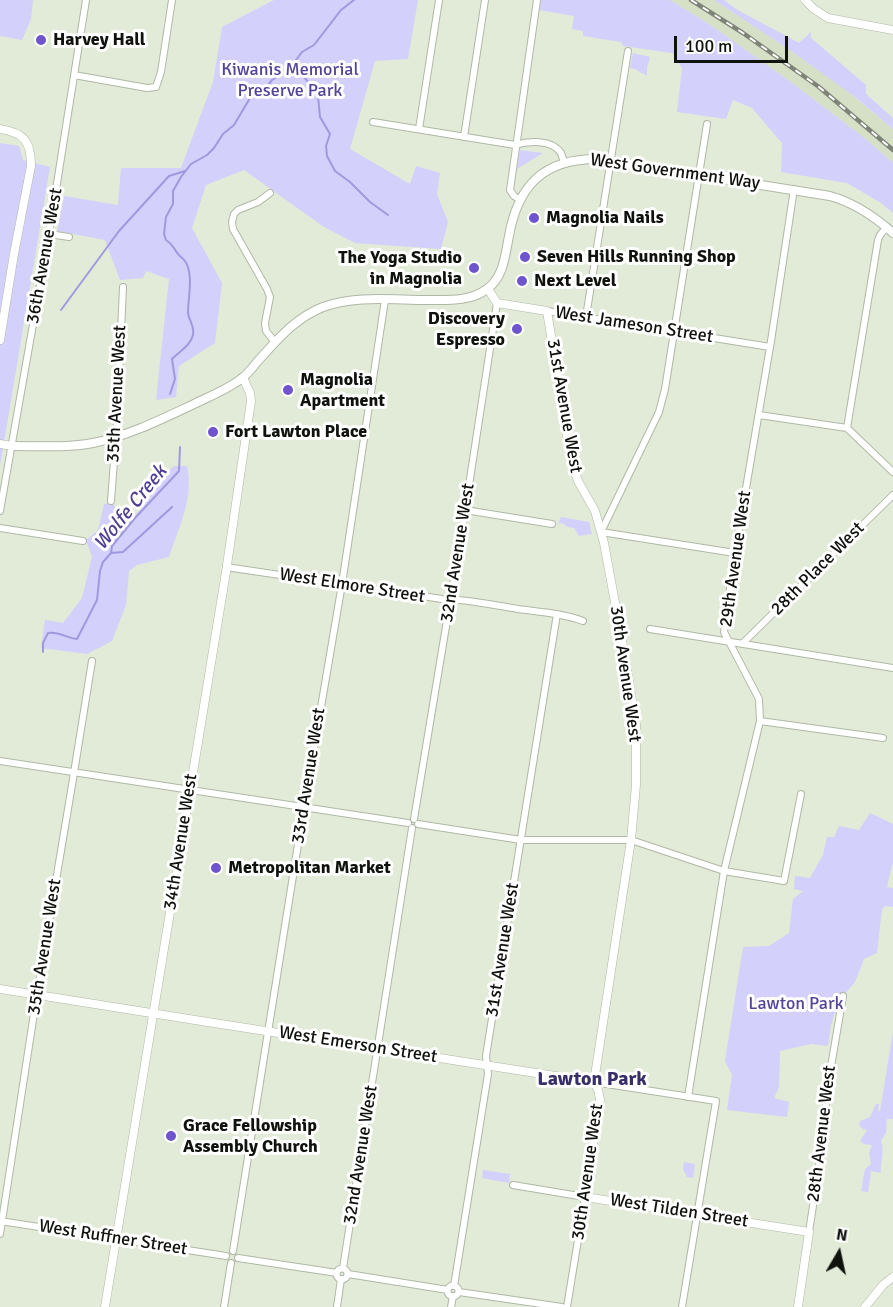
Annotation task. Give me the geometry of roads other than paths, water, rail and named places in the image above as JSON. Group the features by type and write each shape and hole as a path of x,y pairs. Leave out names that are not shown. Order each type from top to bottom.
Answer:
{"main road":[{"name":"West Government Way","path":"488,289 498,278 504,263 519,199 530,184 551,168 564,162 582,159 699,174 830,196 867,212 890,230"},
{"path":"12,446 62,446 93,443 116,437 157,421 243,378 285,331 299,320 323,307 352,301 464,299 488,289"}],"street":[{"name":"36th Avenue West","path":"0,511 50,234 86,0"},
{"path":"74,75 142,87 156,87 161,72 172,0"},
{"path":"419,129 439,0"},
{"path":"464,137 486,0"},
{"path":"519,199 510,190 537,0"},
{"path":"805,0 828,18 893,30"},
{"path":"586,317 628,51"},
{"path":"373,122 515,145 527,142 550,145 561,153 564,162"},
{"path":"707,124 660,412 601,532 735,553"},
{"path":"0,129 12,131 25,139 31,152 31,166 0,340"},
{"name":"29th Avenue West","path":"688,1097 724,871 760,721 759,699 724,632 794,189"},
{"path":"270,193 258,202 238,210 234,214 232,229 270,297 265,323 266,331 275,342"},
{"path":"847,428 878,240 880,235 890,230"},
{"path":"50,234 69,237"},
{"name":"35th Avenue West","path":"111,501 123,287"},
{"path":"488,289 497,303"},
{"name":"33rd Avenue West","path":"233,1251 342,584 385,300"},
{"name":"West Jameson Street","path":"497,303 770,347"},
{"name":"32nd Avenue West","path":"345,1271 413,824 497,303"},
{"name":"31st Avenue West","path":"547,311 571,461 578,481 595,511 601,532"},
{"name":"34th Avenue West","path":"105,1307 251,401 243,378"},
{"path":"759,415 847,428 893,472"},
{"path":"0,444 12,446"},
{"name":"28th Place West","path":"743,643 893,495"},
{"path":"465,510 552,524"},
{"path":"0,528 83,541"},
{"name":"30th Avenue West","path":"567,1307 600,1099 594,1082 631,840 636,785 636,725 601,532"},
{"name":"West Elmore Street","path":"226,567 557,614 583,621"},
{"name":"31st Avenue West","path":"451,1307 488,1074 486,1056 557,614"},
{"path":"650,629 893,668"},
{"name":"35th Avenue West","path":"0,1234 92,661"},
{"path":"760,721 883,738"},
{"path":"0,760 520,840 631,840 724,871 784,881 801,794"},
{"name":"West Emerson Street","path":"0,989 716,1101 697,1214"},
{"name":"28th Avenue West","path":"798,1307 826,1120 826,1096 843,996"},
{"name":"West Tilden Street","path":"513,1185 809,1232"},
{"path":"682,1307 697,1214"},
{"name":"West Ruffner Street","path":"1,1221 226,1256"},
{"path":"231,1263 226,1256 229,1252 236,1253 238,1258"},
{"path":"231,1263 236,1262 238,1258"},
{"path":"238,1258 336,1273 341,1279"},
{"path":"224,1307 231,1263"},
{"path":"336,1273 339,1269 448,1290 449,1294 455,1291 561,1307"},
{"path":"337,1307 341,1279 345,1278 345,1271"},
{"path":"865,1307 883,1285 893,1277"}],"waterway":[{"name":"Wolfe Creek","path":"170,394 175,379 172,359 190,342 193,331 188,312 190,279 188,266 166,240 164,234 166,217 173,204 173,191 191,164 207,155 223,134 234,125 250,98 263,91 272,80 284,73 302,52 314,45 341,10 354,0"},
{"path":"293,64 318,96 320,117 330,134 326,146 327,156 335,171 388,215"},
{"path":"61,310 119,231 169,176 185,171"},
{"name":"Wolfe Creek","path":"43,652 43,643 48,633 77,639 97,600 103,562 111,553 112,546 135,518 179,471 180,447"},
{"path":"111,553 123,552 172,507"}],"railway":[{"path":"691,0 743,33 819,87 893,150"}],"place":[{"name":"Harvey Hall","path":"41,40"},
{"name":"Magnolia Nails","path":"534,218"},
{"name":"Seven Hills Running Shop","path":"525,257"},
{"name":"The Yoga Studio in Magnolia","path":"474,268"},
{"name":"Next Level","path":"522,281"},
{"name":"Discovery Espresso","path":"517,329"},
{"name":"Magnolia Apartment","path":"288,390"},
{"name":"Fort Lawton Place","path":"213,432"},
{"name":"Metropolitan Market","path":"216,868"},
{"name":"Grace Fellowship Assembly Church","path":"171,1136"}],"district":[{"name":"Lawton Park","path":"592,1080"}],"park label":[{"name":"Kiwanis Memorial Preserve Park","path":"290,80"}]}
